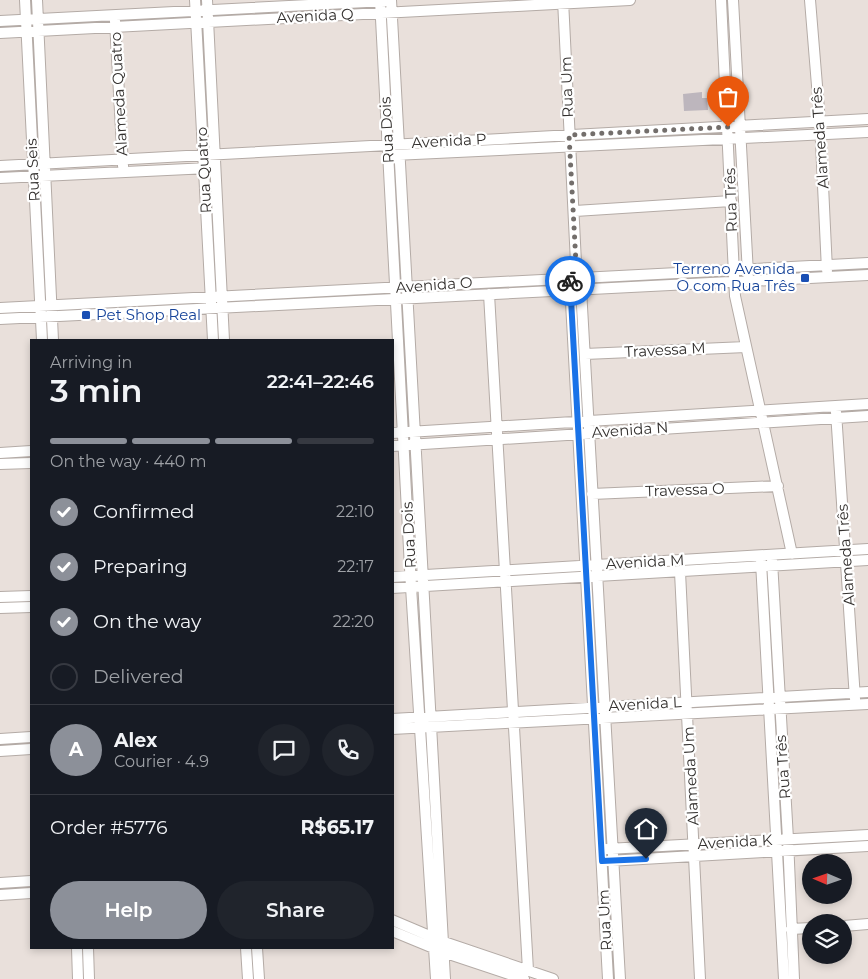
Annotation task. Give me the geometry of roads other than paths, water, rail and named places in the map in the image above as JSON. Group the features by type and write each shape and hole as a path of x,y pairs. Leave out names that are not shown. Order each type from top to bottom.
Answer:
{"street":[{"name":"Rua Seis","path":"25,0 42,339"},
{"name":"Rua Seis","path":"37,0 53,339"},
{"name":"Avenida Q","path":"0,21 115,15 196,5 387,0"},
{"name":"Rua Dois","path":"387,0 393,144 398,432 404,445 411,581 425,722"},
{"name":"Avenida Q","path":"0,33 386,12 492,3 630,0"},
{"name":"Rua Três","path":"721,0 736,303 792,554"},
{"name":"Rua Três","path":"733,0 749,280"},
{"name":"Alameda Três","path":"810,0 821,134 828,276"},
{"name":"Rua Um","path":"564,2 576,263 575,277 569,290 578,434 605,718 620,979"},
{"name":"Rua Quatro","path":"196,5 203,156 217,309 224,339"},
{"name":"Rua Quatro","path":"207,5 215,167 216,297"},
{"name":"Alameda Quatro","path":"115,15 123,172"},
{"name":"Avenida P","path":"0,166 865,120"},
{"path":"865,120 865,132"},
{"name":"Avenida P","path":"393,155 865,132"},
{"path":"483,139 484,151"},
{"name":"Rua Dois","path":"393,155 406,287 422,575 425,722 437,939 445,979"},
{"path":"0,178 215,167"},
{"path":"575,211 731,200"},
{"name":"Avenida O","path":"0,308 868,263"},
{"name":"Avenida O","path":"0,319 868,275"},
{"name":"Rua Um","path":"575,277 581,289 592,494 591,565"},
{"path":"489,294 514,723 526,975"},
{"name":"Rua Quatro","path":"213,339 217,309"},
{"name":"Travessa M","path":"584,354 746,346"},
{"name":"Avenida N","path":"398,432 868,404"},
{"name":"Alameda Três","path":"836,406 848,562 856,705"},
{"name":"Avenida N","path":"394,446 763,421 868,416"},
{"path":"0,453 30,451"},
{"path":"0,464 30,463"},
{"name":"Travessa O","path":"592,494 778,486"},
{"name":"Avenida M","path":"394,587 422,575 868,549"},
{"name":"Rua Três","path":"760,556 784,979"},
{"name":"Rua Três","path":"771,556 789,851 794,979"},
{"name":"Avenida M","path":"394,577 411,581 422,586 761,568 868,560"},
{"name":"Alameda Um","path":"680,572 700,979"},
{"name":"Rua Um","path":"592,577 594,719 608,979"},
{"path":"0,597 30,596"},
{"path":"0,608 30,606"},
{"name":"Avenida L","path":"394,729 425,722 513,712 868,692"},
{"name":"Avenida L","path":"394,718 425,722 514,723 868,704"},
{"path":"0,739 30,737"},
{"path":"0,751 30,749"},
{"name":"Avenida K","path":"601,849 868,835"},
{"name":"Avenida K","path":"602,861 868,846"},
{"path":"0,883 30,882"},
{"path":"0,894 30,893"},
{"path":"394,921 526,975"},
{"path":"852,925 868,924"},
{"path":"792,929 802,928"},
{"path":"394,933 438,950 526,975 553,979"},
{"path":"77,949 78,979"},
{"path":"88,949 89,979"},
{"path":"246,949 248,979"},
{"path":"257,949 259,979"},
{"name":"Rua Dois","path":"436,979 438,950"}],"place":[{"name":"Terreno Avenida O com Rua Três","path":"805,278"},
{"name":"Pet Shop Real","path":"86,315"}]}
